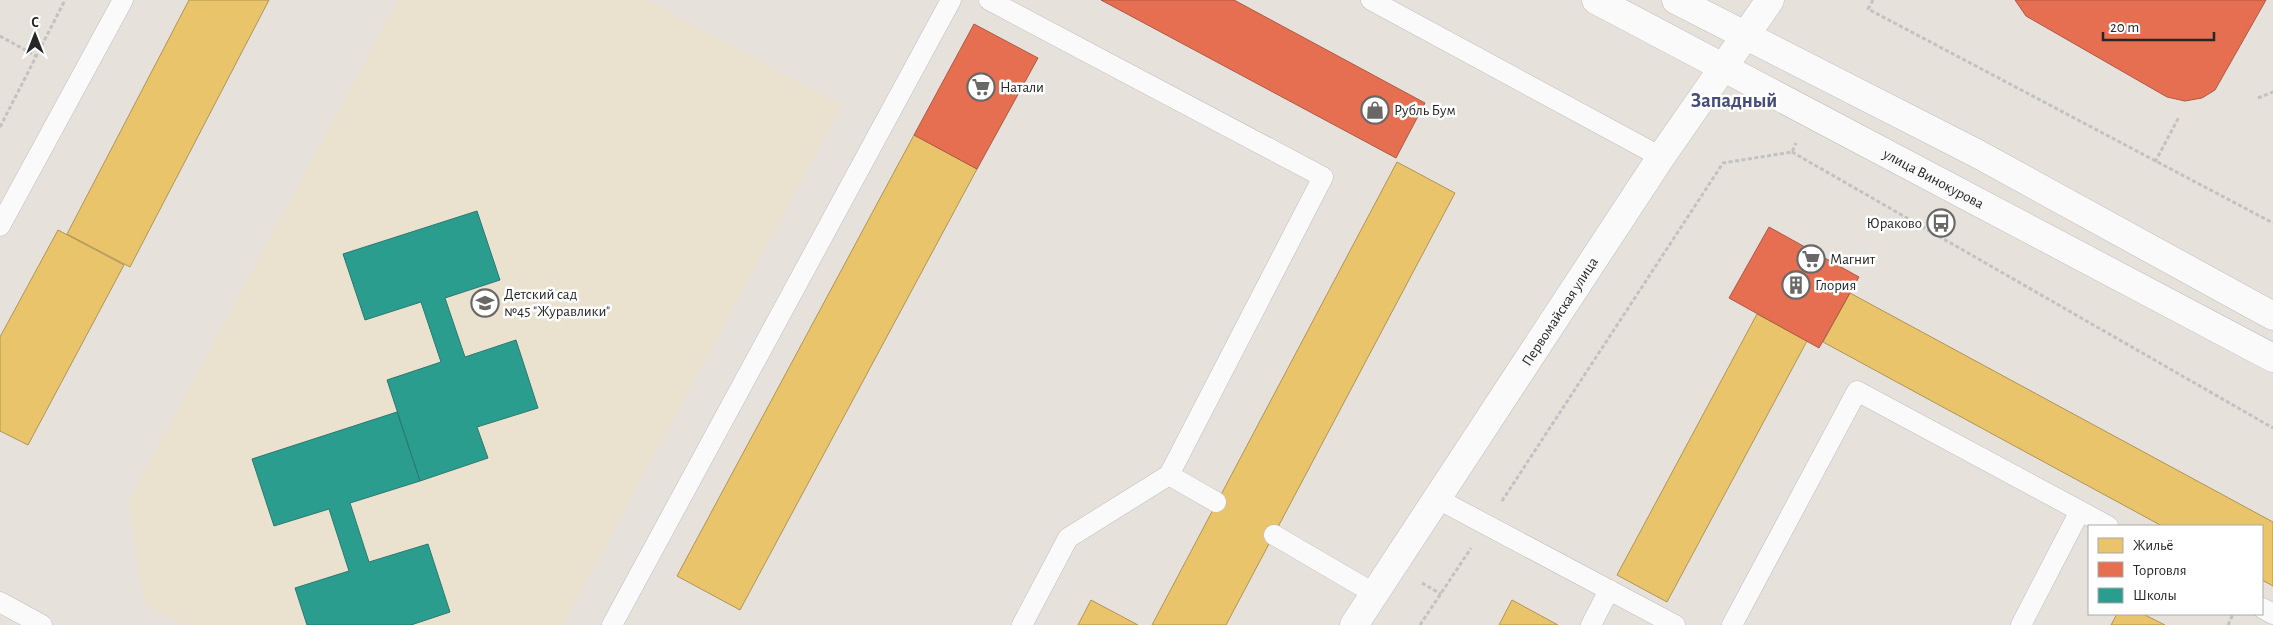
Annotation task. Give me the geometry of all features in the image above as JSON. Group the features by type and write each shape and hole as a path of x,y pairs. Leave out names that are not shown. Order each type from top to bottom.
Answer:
{"main road":[{"name":"улица Винокурова","path":"1596,0 2273,358"},
{"path":"1676,0 1976,153 2273,316"},
{"name":"Первомайская улица","path":"1354,625 1661,156 1722,66 1770,0"}],"lane":[{"path":"0,226 123,0"},
{"path":"612,625 952,0"},
{"path":"989,0 1323,177 1169,475 1068,538 1022,625"},
{"path":"1371,0 1661,156"},
{"path":"1732,625 1856,392 2106,525"},
{"path":"1169,475 1216,502"},
{"path":"1436,498 1675,625"},
{"path":"2021,625 2080,511"},
{"path":"1274,535 1375,594"},
{"path":"1591,625 1609,590"},
{"path":"0,602 42,625"}],"path":[{"path":"0,127 65,0"},
{"path":"1873,0 1868,9 2273,223"},
{"path":"0,36 36,56"},
{"path":"2258,98 2273,92"},
{"path":"2155,162 2179,117"},
{"path":"1792,152 1801,134"},
{"path":"1420,625 1723,163 1792,152 2273,428"},
{"path":"1420,582 1441,594"}],"shaded area":[{"name":"Детский сад №45 \"Журавлики\"","path":"398,0 647,0 842,105 563,625 182,625 145,605 128,502"}],"building: Жильё":[{"path":"189,0 269,0 130,267 67,234"},
{"path":"914,135 977,169 740,610 677,576"},
{"path":"1397,162 1455,193 1226,625 1152,625"},
{"path":"58,230 124,265 28,445 0,431 0,337"},
{"path":"1850,293 2273,522 2273,586 2263,581 2263,525 2160,525 1823,342"},
{"path":"1757,314 1807,341 1667,602 1617,575"},
{"path":"1091,600 1138,625 1078,625"},
{"path":"1512,600 1558,625 1499,625"},
{"path":"2116,615 2145,615 2165,625 2111,625"}],"building: Торговля":[{"path":"1101,0 1234,0 1425,103 1396,158"},
{"path":"2015,0 2266,0 2215,90 2202,98 2185,101 2167,97 2026,16"},
{"path":"974,24 1038,58 977,169 914,135"},
{"name":"Глория","path":"1769,227 1859,277 1819,348 1729,298"}],"building: Школы":[{"path":"477,211 500,280 445,298 465,357 516,340 538,408 477,427 488,458 420,481 387,380 441,362 421,302 365,320 343,254"},
{"path":"397,412 420,481 350,503 369,562 428,544 450,612 411,625 307,625 295,588 349,571 329,509 274,526 252,459"}],"place":[{"name":"Натали","path":"981,87"},
{"name":"Рубль Бум","path":"1375,110"},
{"name":"Юраково","path":"1941,223"},
{"name":"Магнит","path":"1811,259"},
{"name":"Глория","path":"1796,285"},
{"name":"Детский сад №45 \"Журавлики\"","path":"485,303"}],"district":[{"name":"Западный","path":"1734,101"}]}
